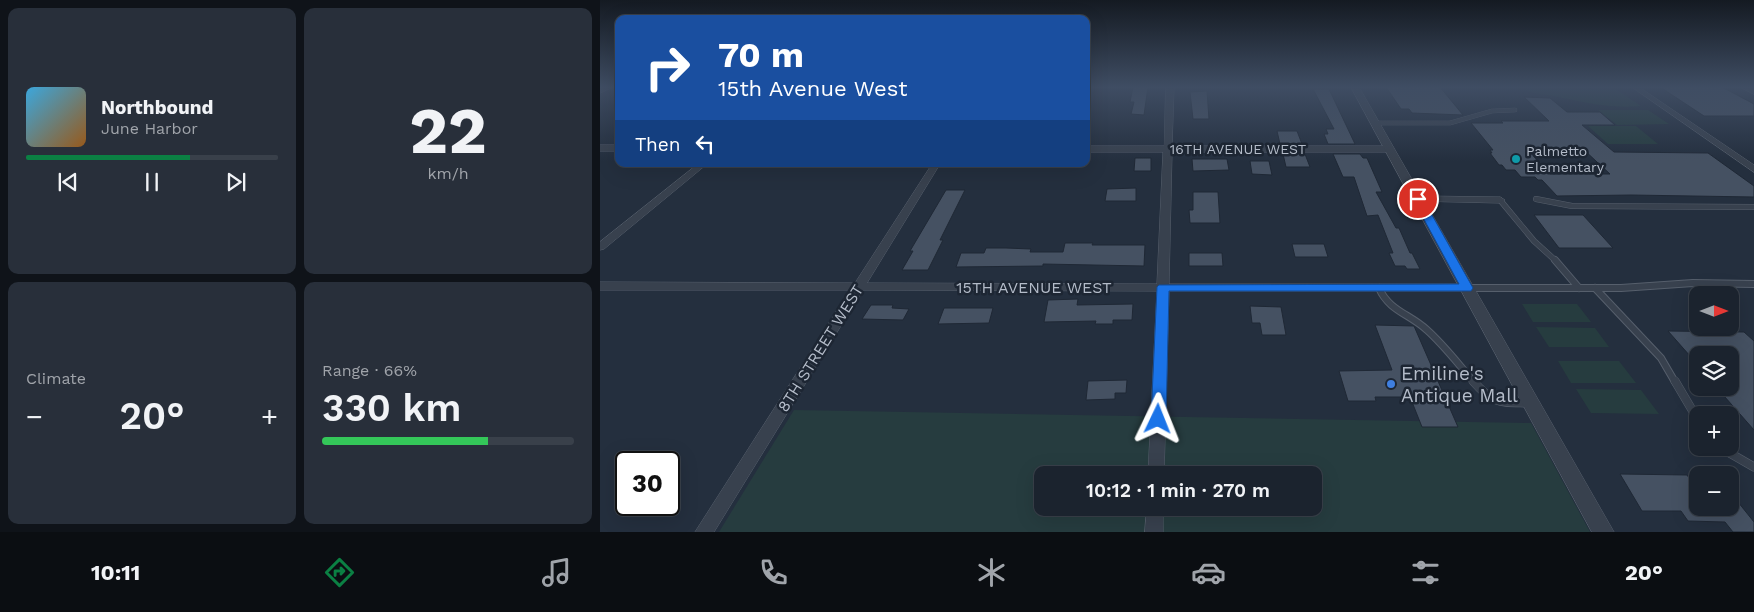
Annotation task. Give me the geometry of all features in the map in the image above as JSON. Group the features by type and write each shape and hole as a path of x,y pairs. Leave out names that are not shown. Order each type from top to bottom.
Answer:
{"street":[{"path":"1156,466 1169,112"},
{"path":"1369,112 1603,532"},
{"path":"1671,112 1754,169"},
{"path":"600,148 615,148"},
{"name":"16TH AVENUE WEST","path":"1090,149 1390,149"},
{"path":"600,247 699,167"},
{"name":"8TH STREET WEST","path":"704,532 934,167"},
{"path":"1418,199 1500,200"},
{"name":"15TH AVENUE WEST","path":"600,286 1467,288"},
{"path":"1154,532 1155,516"}],"lane":[{"path":"1375,123 1450,123 1489,112"},
{"path":"1536,199 1572,206 1754,207"},
{"path":"1500,200 1534,241 1558,263 1579,288"},
{"path":"1467,288 1595,288 1693,283 1754,284"},
{"path":"1379,288 1384,300 1392,308 1416,320 1429,331 1485,395 1497,402 1531,403"},
{"path":"1595,288 1661,358 1690,406"},
{"path":"1735,456 1754,467"}],"green space":[{"path":"1600,112 1651,112 1669,124 1617,125"},
{"path":"1588,126 1636,126 1658,144 1608,144"},
{"path":"1522,304 1577,304 1591,322 1533,322"},
{"path":"1536,327 1595,328 1609,347 1549,347"},
{"path":"1558,361 1619,361 1636,383 1571,383"},
{"path":"1576,389 1641,390 1659,414 1591,413"},
{"path":"794,410 1531,423 1590,532 719,532"}],"building":[{"path":"1132,112 1144,112 1144,115 1131,114"},
{"path":"1192,112 1208,112 1209,119 1193,119"},
{"path":"1325,112 1340,112 1355,144 1328,144 1324,134 1328,134 1326,129 1334,129"},
{"path":"1460,112 1463,115 1412,113"},
{"path":"1539,112 1600,112 1615,125 1582,125 1614,152 1708,153 1754,186 1754,197 1557,196 1542,180 1538,180 1535,177 1521,177 1515,170 1506,170 1502,165 1499,165 1490,153 1492,153 1490,150 1493,150 1471,123 1503,123 1501,121 1549,121","holes":["1527,149 1583,149 1610,174 1550,174"]},
{"path":"1698,112 1754,112 1754,116 1704,116"},
{"path":"1277,131 1297,131 1302,144 1280,144"},
{"path":"1283,154 1305,154 1310,167 1286,167"},
{"path":"1333,154 1360,154 1363,158 1367,158 1382,192 1376,192 1396,228 1399,228 1410,253 1412,253 1420,269 1407,269 1405,266 1395,266 1389,253 1393,253 1378,215 1367,216 1354,177 1343,177"},
{"path":"1135,158 1151,158 1151,171 1134,171"},
{"path":"1192,159 1227,159 1229,170 1193,171"},
{"path":"1250,161 1269,161 1272,175 1252,174"},
{"path":"1136,188 1136,201 1105,201 1107,189"},
{"path":"946,190 965,190 940,240 943,240 928,270 902,270 913,251 910,251"},
{"path":"1193,192 1218,192 1220,223 1190,223 1189,210 1193,210"},
{"path":"1534,215 1583,215 1613,248 1559,248"},
{"path":"1065,243 1145,245 1144,266 1043,264 1043,266 956,267 961,253 984,253 986,248 1031,249 1030,252 1063,252"},
{"path":"1292,244 1324,244 1328,257 1295,257"},
{"path":"1189,253 1222,253 1223,266 1189,266"},
{"path":"1078,299 1077,305 1133,304 1132,320 1113,320 1113,324 1095,324 1096,321 1044,322 1048,300"},
{"path":"871,305 893,305 892,308 909,309 903,320 862,319"},
{"path":"1250,306 1281,307 1286,335 1262,335 1260,323 1252,323"},
{"path":"944,308 993,308 989,323 938,324"},
{"name":"Emiline's Antique Mall","path":"1375,325 1414,326 1458,427 1422,427 1410,397 1375,397 1376,401 1348,401 1339,371 1392,370"},
{"path":"1668,331 1689,331 1689,336 1739,336 1739,332 1744,332 1754,341 1754,430 1739,413 1739,406 1733,406 1724,396 1739,396 1739,346 1689,346 1689,355"},
{"path":"1127,380 1126,393 1115,393 1115,399 1086,400 1088,381"},
{"path":"1620,474 1687,475 1689,478 1689,516 1739,516 1739,503 1754,522 1754,532 1733,532 1725,522 1688,521 1681,511 1642,511"}],"place":[{"name":"Palmetto Elementary","path":"1516,159"},
{"name":"Emiline's Antique Mall","path":"1391,384"}],"route":[{"path":"1158,419 1163,287 1467,288 1418,199"}]}
